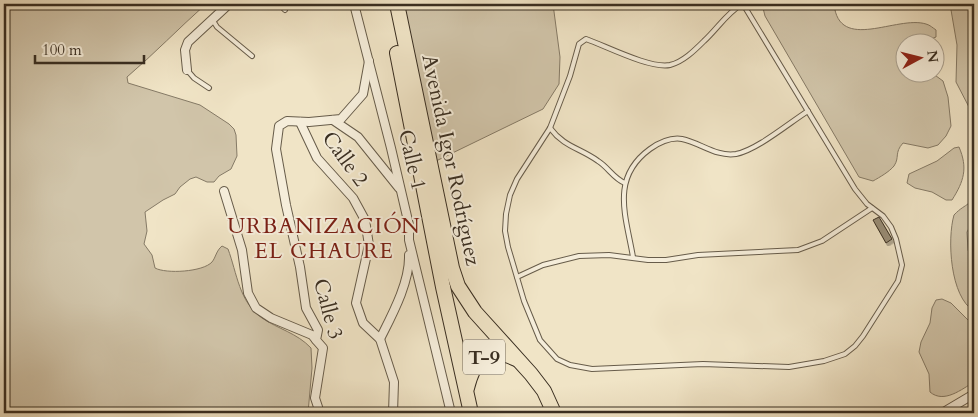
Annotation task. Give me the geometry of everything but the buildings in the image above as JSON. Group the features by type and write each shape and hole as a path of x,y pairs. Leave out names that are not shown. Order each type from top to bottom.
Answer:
{"highway":[{"name":"Avenida Igor Rodríguez","path":"387,4 444,287 472,413"},
{"name":"Avenida Igor Rodríguez","path":"397,4 452,268 458,286 475,312 519,360 544,391 554,413"},
{"name":"T-9","path":"467,389 470,374 475,365 487,354 497,352 519,360"}],"street":[{"path":"187,70 185,56 187,45 191,38 229,4"},
{"name":"Calle 1","path":"354,4 401,191 409,240 451,413"},
{"path":"300,122 341,119 363,94 369,61"},
{"path":"333,120 358,137 401,191"},
{"name":"Calle 3","path":"300,122 287,121 278,126 276,149 286,206 300,267 306,308 318,330 316,340 323,348 315,398 320,413"},
{"name":"Calle 2","path":"300,122 317,158 353,198 365,220 369,245 356,303 363,323 380,339 394,382 393,413"},
{"path":"224,191 242,250 248,293 256,308 272,318 312,335 316,340"},
{"path":"380,339 397,305 407,272 409,240"},
{"path":"942,413 974,394"}],"lane":[{"path":"279,4 285,10"},
{"path":"742,4 855,189 872,208 883,216 894,233 902,265 898,281 854,346 839,356 814,363 789,367 703,364 584,368 557,359 540,340 527,310 506,239 505,223 507,204 517,179 550,128 570,76 578,47 586,39 655,65 670,65 681,61 734,9 742,4"},
{"path":"212,20 217,27 252,56"},
{"path":"187,70 194,78 209,88"},
{"path":"633,257 624,205 625,183 629,171 649,150 665,140 684,140 723,154 740,153 761,142 808,111"},
{"path":"550,128 566,144 597,159 617,179 625,183"},
{"path":"517,277 543,266 573,257 594,255 666,260 698,255 798,250 822,241 872,208"}],"shaded area":[{"path":"4,4 206,4 127,77 128,83 200,105 229,124 234,129 236,135 237,156 231,169 219,176 214,182 207,182 196,177 190,179 175,194 145,212 147,231 144,244 152,255 155,268 167,271 201,268 212,262 222,246 228,249 248,304 262,318 294,335 311,348 312,368 308,413 4,413"},
{"path":"403,4 553,4 560,57 559,84 543,109 436,161"},
{"path":"764,4 834,4 838,19 846,27 871,29 914,23 933,27 936,32 896,32 896,82 943,82 948,97 951,126 946,136 938,145 928,148 903,143 896,163 887,172 873,181 859,177 765,16"},
{"path":"950,4 974,4 974,144 970,109 956,82 957,45"},
{"path":"959,147 964,168 962,180 952,200 946,200 932,192 915,188 907,183 909,174 937,161 954,148"},
{"path":"974,185 974,219 967,232 968,250 974,268 974,311 966,304 955,281 952,267 951,238 954,215 968,204 972,198"},
{"path":"942,299 951,303 974,326 974,382 947,396 935,395 930,392 929,374 919,352 921,342 930,323 932,308 936,300"}],"district":[{"name":"URBANIZACIÓN EL CHAURE","path":"324,238"}]}
